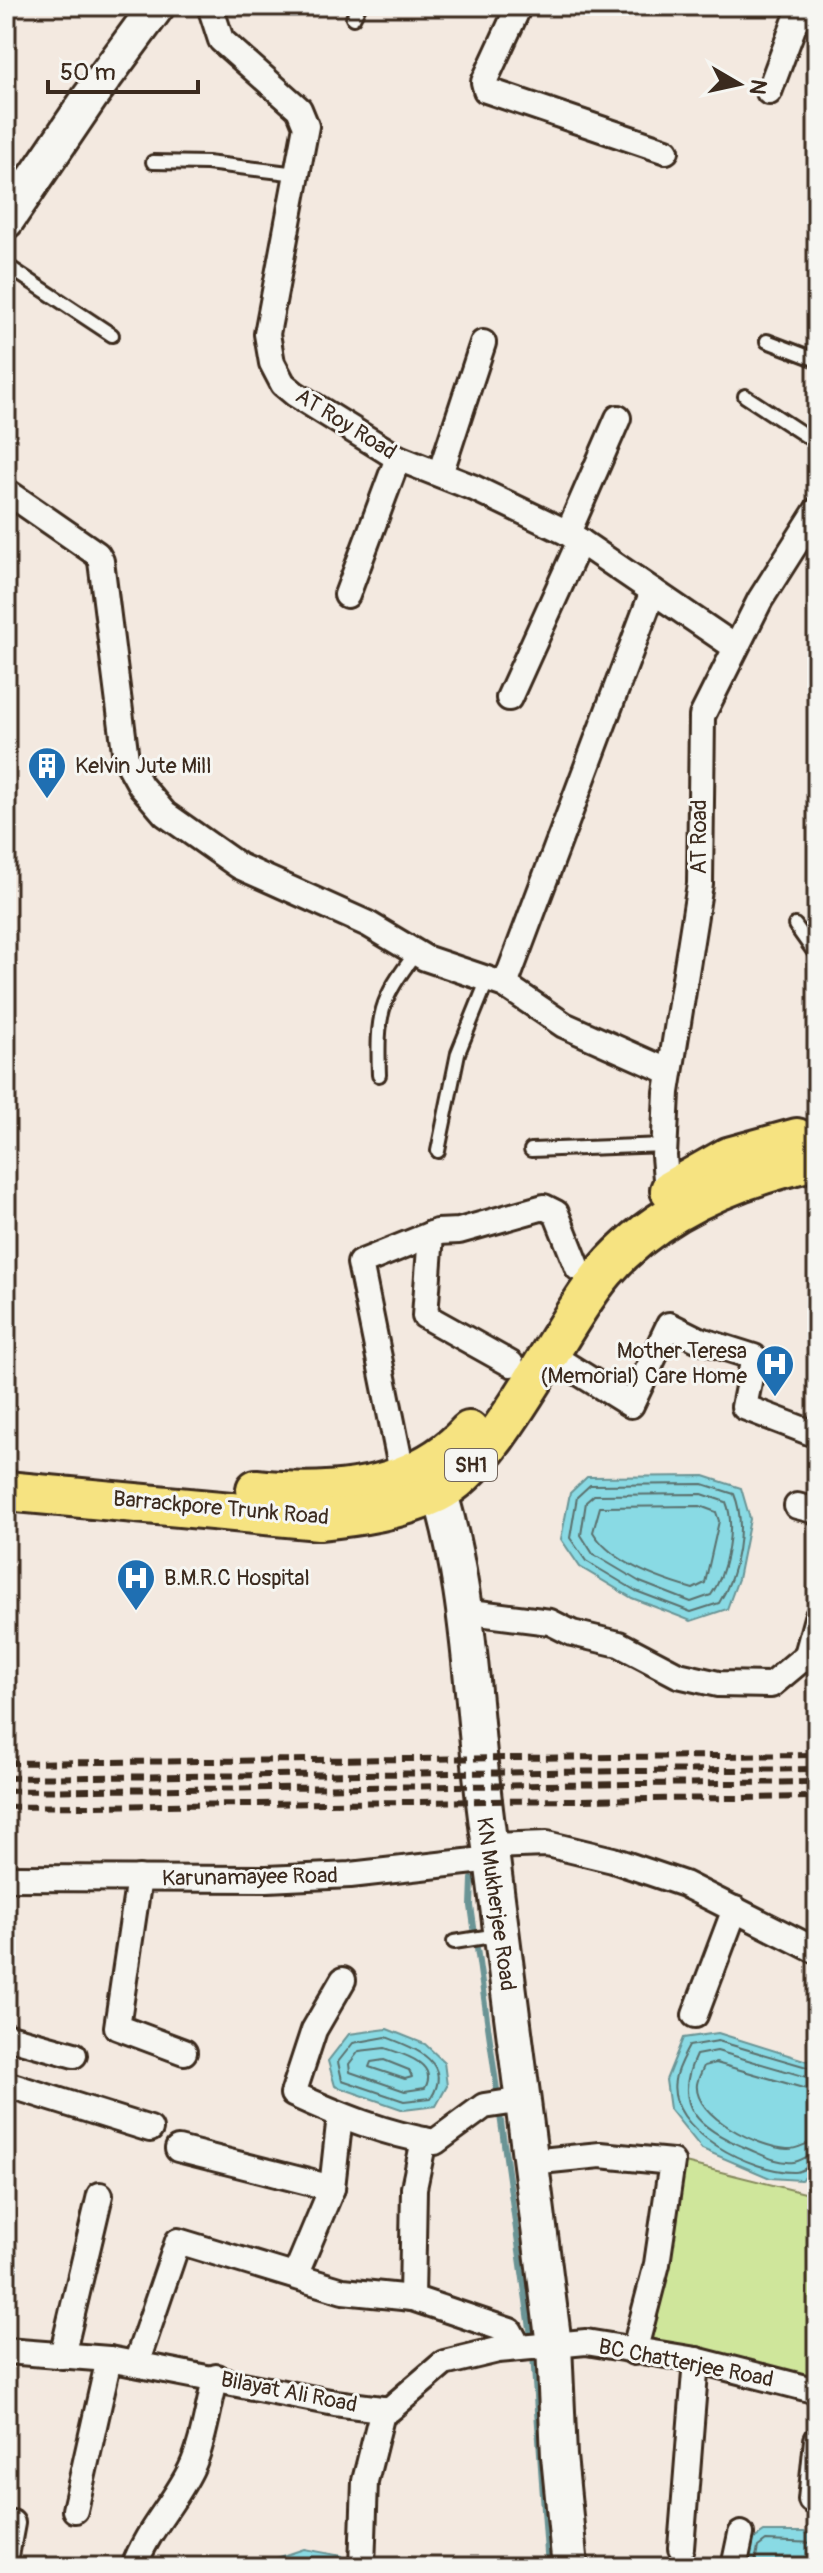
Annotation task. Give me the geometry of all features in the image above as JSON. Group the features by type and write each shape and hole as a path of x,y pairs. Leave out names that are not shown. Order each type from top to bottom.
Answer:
{"main road":[{"name":"Barrackpore Trunk Road","path":"6,1491 319,1520 358,1516 425,1478 455,1446 474,1424 511,1364 578,1268 620,1224 667,1191 733,1155 817,1133"},
{"name":"Barrackpore Trunk Road","path":"6,1465 307,1492 425,1478 472,1464 495,1437 605,1271 662,1220 761,1174 817,1160"}],"street":[{"path":"6,221 90,97 157,6"},
{"name":"AT Roy Road","path":"210,6 221,40 304,116 306,126 267,334 272,363 283,384 398,458 440,474 574,537 735,647"},
{"path":"519,6 484,82 486,90 666,151"},
{"path":"769,92 801,6"},
{"path":"440,474 483,343"},
{"path":"509,698 618,418"},
{"path":"347,595 398,458"},
{"path":"6,491 97,554 101,561 126,759 149,796 165,814 239,866 368,924 416,953 496,982 564,1025 670,1072"},
{"name":"AT Road","path":"667,1191 665,1145 670,1072 700,884 702,716 735,647 817,510"},
{"path":"496,982 653,591"},
{"path":"425,1478 360,1263 431,1234 459,1231 544,1207 556,1213 578,1268"},
{"path":"431,1234 425,1316 511,1364"},
{"path":"549,1354 631,1405 669,1325 697,1339 754,1357 744,1407 817,1435"},
{"name":"KN Mukherjee Road","path":"425,1478 455,1540 481,1801 491,1853 554,2345 559,2456 570,2567"},
{"path":"463,1611 550,1622 572,1633 619,1644 678,1675 718,1684 771,1685 812,1653 817,1618"},
{"name":"Karunamayee Road","path":"6,1878 336,1876 547,1844 613,1860 684,1884 817,1951"},
{"path":"139,1878 117,2027 184,2052"},
{"path":"695,2015 735,1909"},
{"path":"343,1980 314,2030 293,2094 340,2115 435,2142 484,2106 523,2100"},
{"path":"6,2036 74,2055"},
{"path":"6,2084 150,2129"},
{"path":"295,2276 332,2188 340,2115"},
{"path":"412,2298 414,2188 424,2140"},
{"path":"178,2149 332,2188"},
{"path":"531,2162 600,2155 672,2162 657,2264 634,2352"},
{"path":"62,2356 100,2195"},
{"path":"136,2364 178,2241 343,2291 412,2298 510,2331 519,2348"},
{"name":"BC Chatterjee Road","path":"554,2345 586,2342 696,2360 817,2391"},
{"name":"Bilayat Ali Road","path":"6,2351 109,2359 216,2377 335,2403 389,2410 444,2363 519,2348 554,2345"},
{"path":"75,2510 109,2359"},
{"path":"681,2548 696,2360"},
{"path":"142,2565 152,2526 173,2502 193,2466 216,2377"},
{"path":"362,2567 365,2481 383,2409"},
{"path":"817,2440 811,2500 817,2502"},
{"path":"6,2556 12,2523"},
{"path":"734,2567 741,2534"}],"lane":[{"path":"153,162 207,163 297,174"},
{"path":"6,265 112,335"},
{"path":"767,341 817,360"},
{"path":"745,396 817,443"},
{"path":"795,925 817,956"},
{"path":"379,1075 378,1036 388,989 416,953"},
{"path":"438,1151 458,1053 496,982"},
{"path":"531,1150 665,1145"},
{"path":"454,1942 502,1935"}],"green space":[{"path":"681,2162 817,2196 817,2389 640,2347"}],"water":[{"path":"704,1476 741,1488 750,1519 738,1579 727,1609 691,1621 632,1598 580,1567 561,1539 570,1493 587,1477"},
{"path":"387,2029 425,2044 444,2062 447,2086 436,2106 404,2110 335,2086 328,2061 349,2034"},
{"path":"718,2033 817,2064 817,2170 801,2180 770,2178 702,2149 670,2109 666,2080 683,2038"},
{"path":"764,2532 804,2532 817,2536 817,2567 746,2567 751,2541"},
{"path":"304,2549 341,2556 349,2567 273,2567 274,2559"}],"waterway":[{"path":"472,1879 471,1906 498,2097"},
{"path":"499,2108 532,2343"},
{"path":"533,2354 548,2567"}],"railway":[{"path":"6,1763 817,1755"},
{"path":"6,1778 817,1769"},
{"path":"6,1791 817,1782"},
{"path":"6,1807 817,1797"}],"place":[{"name":"Kelvin Jute Mill","path":"47,800"},
{"name":"Mother Teresa (Memorial) Care Home","path":"775,1398"},
{"name":"B.M.R.C Hospital","path":"136,1612"}]}
